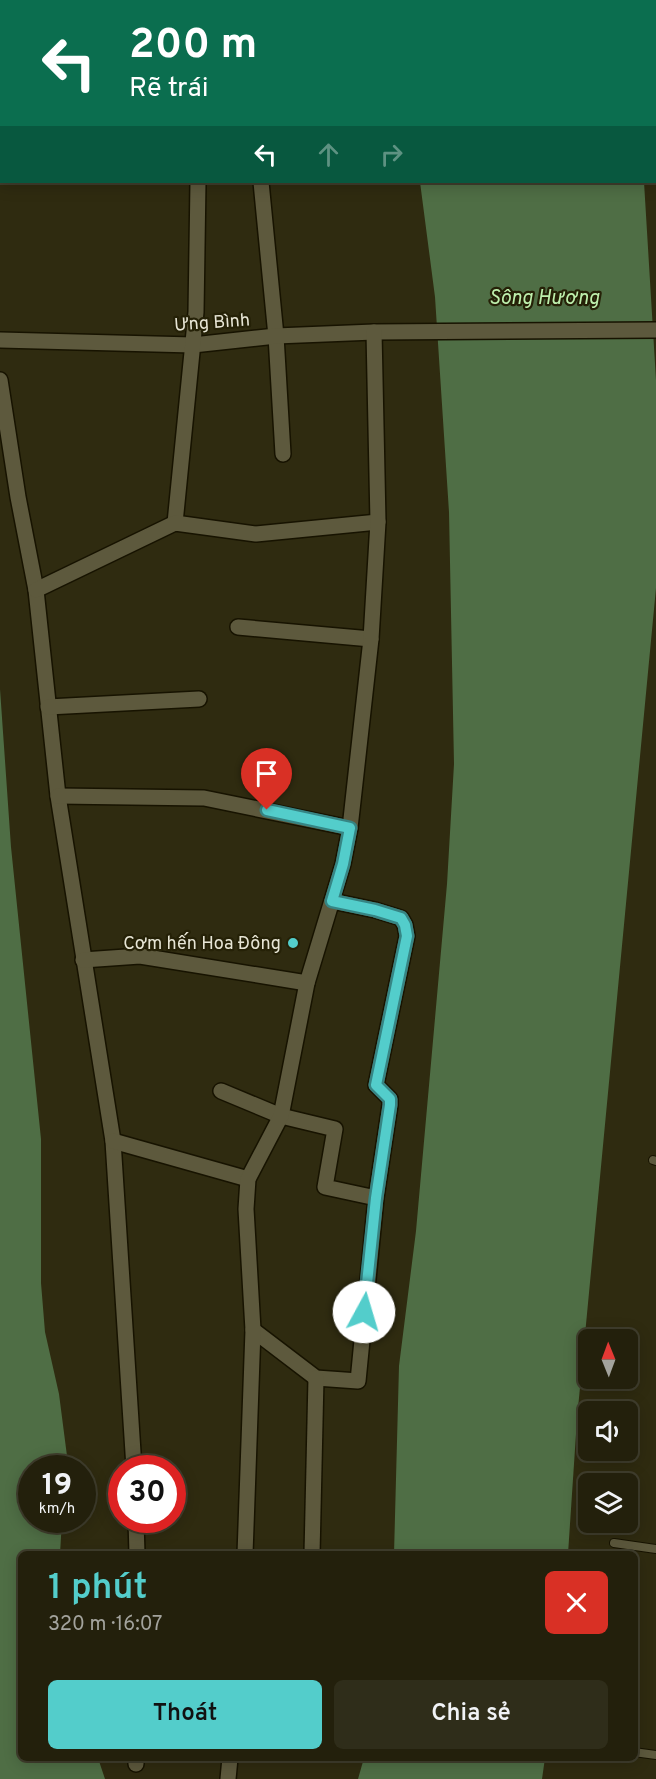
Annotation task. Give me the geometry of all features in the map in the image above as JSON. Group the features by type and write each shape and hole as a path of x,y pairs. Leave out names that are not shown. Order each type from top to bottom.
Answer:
{"street":[{"path":"176,523 196,312 198,183"},
{"path":"261,183 276,336 282,454"},
{"name":"Ưng Bình","path":"0,340 193,345 276,336 374,332 656,330"},
{"path":"245,1551 253,1330 246,1209 248,1179 281,1116 307,983 343,864 350,828 371,639 378,522 374,332"},
{"path":"0,380 18,497 36,590 58,796 113,1141 133,1455"},
{"path":"36,590 176,523 256,534 378,522"},
{"path":"238,627 371,639"},
{"path":"48,707 199,699"},
{"path":"58,796 204,798 350,828"},
{"path":"253,1330 316,1378 357,1381 376,1198 390,1105 390,1099 376,1085 407,936 401,918 332,901"},
{"path":"83,960 140,956 307,983"},
{"path":"221,1091 281,1116 335,1129 325,1187 376,1198"},
{"path":"113,1141 248,1179"},
{"path":"312,1551 316,1378"},
{"path":"136,1533 137,1551"},
{"path":"228,1779 230,1761"}],"lane":[{"path":"615,1543 656,1549"},
{"path":"638,1753 656,1755"}],"water":[{"name":"Sông Hương","path":"420,183 644,183 656,380 656,588 586,1329 578,1329 578,1389 580,1389 568,1551 394,1551 399,1366 416,1231 447,884 454,764 449,512 435,297"},
{"path":"0,689 11,847 41,1139 41,1283 45,1332 59,1394 67,1455 18,1455 18,1533 61,1533 60,1551 18,1551 18,1761 99,1761 105,1779 0,1779"},
{"path":"363,1761 545,1761 542,1779 358,1779"}],"place":[{"name":"Cơm hến Hoa Đông","path":"293,943"}],"route":[{"path":"267,810 350,828 343,864 332,901 401,918 405,925 407,936 376,1085 390,1099 390,1105 376,1198 364,1312"}]}
